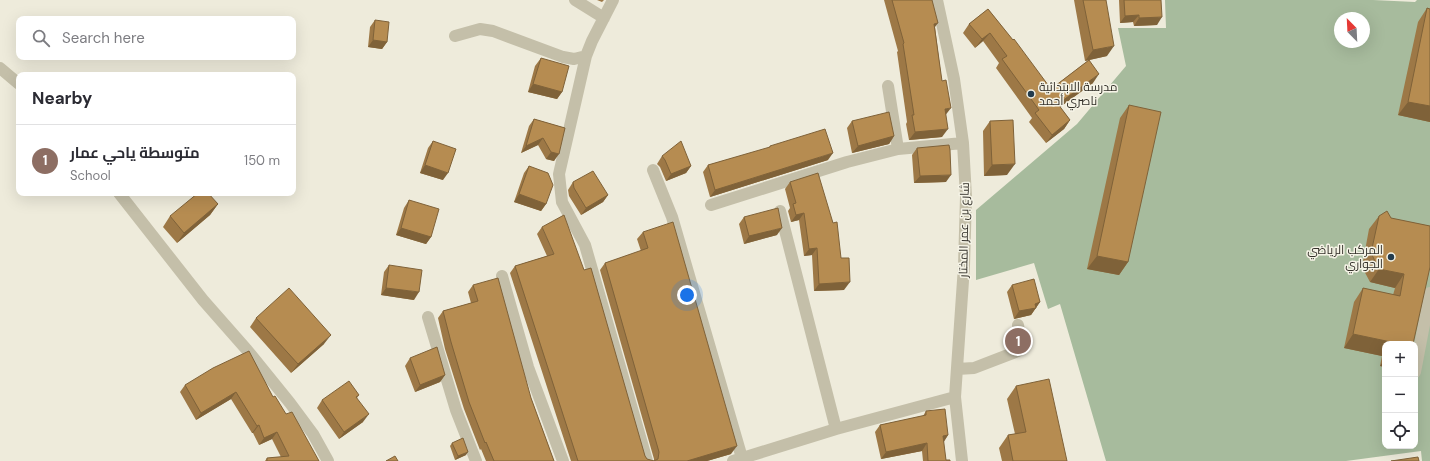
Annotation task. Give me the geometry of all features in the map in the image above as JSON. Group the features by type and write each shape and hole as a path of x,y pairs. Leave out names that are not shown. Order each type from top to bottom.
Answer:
{"street":[{"path":"575,0 604,18"},
{"path":"613,0 586,56 559,174 562,202 585,245 647,461"},
{"name":"شارع بن عمر المختار","path":"937,0 954,79 963,143 966,204 964,266 955,397 962,461"},
{"path":"455,36 480,29 493,31 563,57 574,58 586,56"},
{"path":"0,68 16,81"},
{"path":"888,86 898,149"},
{"path":"710,205 847,162 898,149 963,143"},
{"path":"653,170 672,216 738,460 836,430 955,397"},
{"path":"121,196 203,300 247,350 290,403 313,434 328,461"},
{"path":"780,211 836,430"},
{"path":"502,276 528,368 563,461"},
{"path":"1418,365 1425,349 1430,293"},
{"path":"428,317 456,410 476,461"},
{"path":"957,369 974,368 1018,351 1022,346 1018,325"}],"green space":[{"path":"1165,0 1373,0 1415,2 1417,0 1430,0 1430,461 1422,461 1421,451 1346,461 1106,461 1060,304 1048,309 1034,263 976,280 976,210 1077,124 1126,66 1118,28 1166,28"}],"building":[{"path":"892,0 932,0 938,23 934,24 942,81 946,80 951,108 945,109 948,129 915,132 904,43"},
{"path":"1083,0 1106,0 1114,46 1093,50"},
{"path":"1124,0 1161,0 1162,17 1139,18 1139,15 1125,16"},
{"path":"1427,8 1430,9 1430,106 1408,102"},
{"path":"988,9 1013,40 1014,39 1051,89 1089,60 1099,74 1058,104 1070,120 1052,135 1035,113 1039,110 1002,59 1007,56 990,33 982,39 969,24"},
{"path":"375,20 389,22 387,42 373,40"},
{"path":"541,58 569,66 562,92 533,84"},
{"path":"1129,105 1161,112 1128,262 1097,256"},
{"path":"889,112 894,136 858,146 852,121"},
{"path":"534,119 565,128 559,154 551,152 543,138 526,146"},
{"path":"1013,120 1015,164 992,165 990,121"},
{"path":"825,129 833,153 715,190 708,165"},
{"path":"433,141 456,149 448,173 425,165"},
{"path":"681,141 691,166 671,174 662,156"},
{"path":"949,145 951,175 920,176 917,148"},
{"path":"529,166 548,173 553,185 546,204 519,194"},
{"path":"593,171 608,195 586,208 574,188 573,182"},
{"path":"818,173 833,223 837,222 841,258 849,258 850,282 819,284 817,248 809,249 804,213 796,215 793,204 796,203 790,182"},
{"path":"194,196 211,196 218,204 184,233 170,216"},
{"path":"409,200 439,209 431,237 401,228"},
{"path":"778,208 782,228 749,236 744,217"},
{"path":"1387,211 1391,218 1430,226 1430,267 1414,341 1386,341 1353,334 1363,288 1400,296 1404,274 1379,269 1371,253 1379,216"},
{"path":"564,215 584,270 591,268 645,456 647,459 654,461 578,461 515,266 554,254 542,227"},
{"path":"673,222 737,446 687,461 654,461 658,459 659,452 605,263 648,248 643,232"},
{"path":"389,265 422,270 419,292 386,288"},
{"path":"498,278 531,398 554,461 494,461 486,442 485,443 469,402 443,311 478,301 473,285"},
{"path":"1034,279 1040,302 1035,304 1036,308 1019,311 1012,285"},
{"path":"289,288 331,335 298,364 256,318"},
{"path":"437,347 445,375 420,385 410,358"},
{"path":"249,351 273,397 275,396 286,414 292,412 319,461 267,461 267,458 289,456 277,432 264,438 259,425 257,426 236,392 201,413 185,385 213,368"},
{"path":"1049,379 1067,461 1013,461 1008,435 1026,432 1016,386"},
{"path":"349,381 359,395 356,397 369,414 344,432 322,400"},
{"path":"945,409 948,435 943,436 946,460 950,461 928,461 927,443 886,452 880,425 926,415 926,411"},
{"path":"463,438 468,452 458,456 452,443"},
{"path":"395,456 398,461 386,461"},
{"path":"1418,457 1419,461 1391,461"}],"place":[{"name":"مدرسة الابتدائية ناصري أحمد","path":"1031,94"},
{"name":"المركب الرياضي الجواري","path":"1391,257"},
{"name":"متوسطة ياحي عمار","path":"1018,341"}]}
